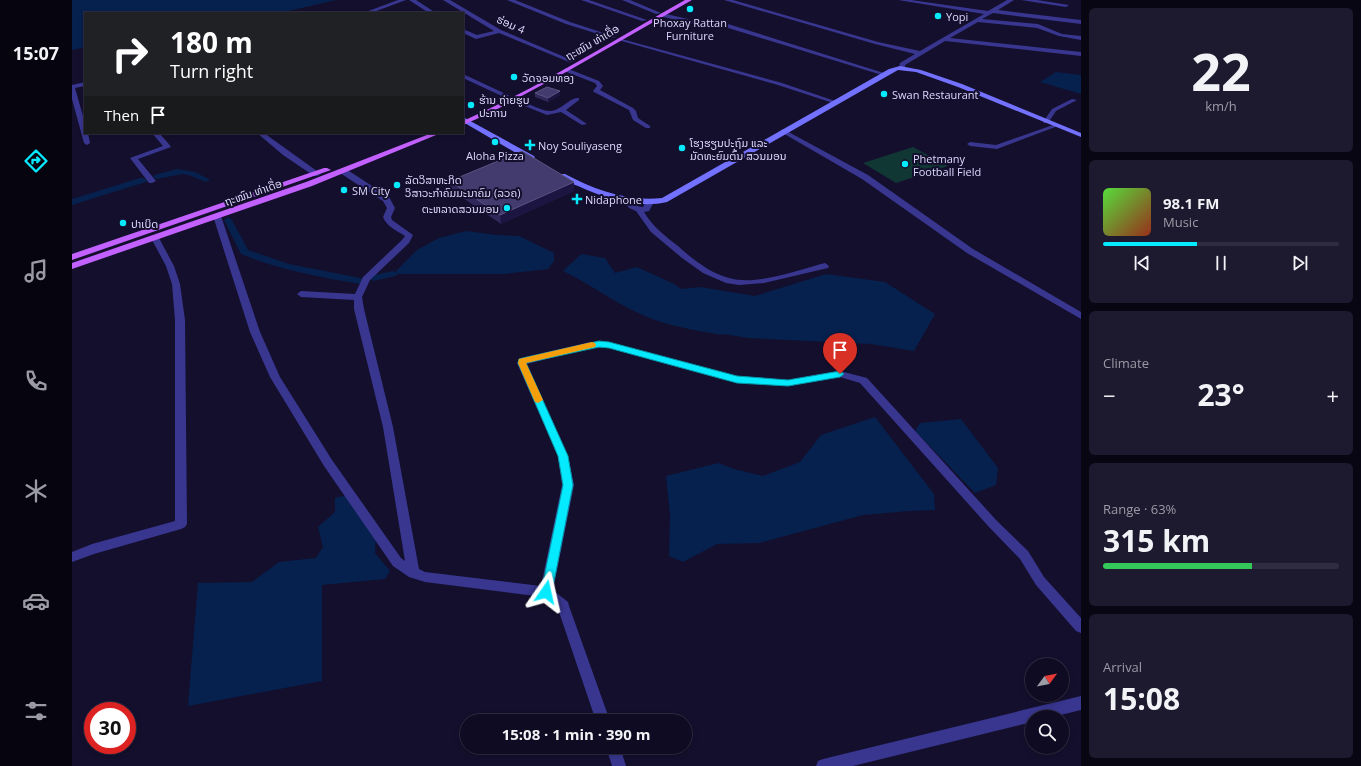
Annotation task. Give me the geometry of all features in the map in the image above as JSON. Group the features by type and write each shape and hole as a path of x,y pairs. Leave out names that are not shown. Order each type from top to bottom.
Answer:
{"main road":[{"name":"ຖະໝົນ ທ່າເດື່ອ","path":"464,120 566,70 644,20 660,14 681,0"},
{"name":"ຖະໝົນ ທ່າເດື່ອ","path":"509,97 571,61 689,0"},
{"name":"ຖະໝົນ ທ່າເດື່ອ","path":"72,257 318,174 419,134"},
{"name":"ຖະໝົນ ທ່າເດື່ອ","path":"72,266 343,171 436,134"}],"street":[{"path":"372,12 381,6 403,0"},
{"path":"412,0 431,12"},
{"name":"ຮ່ອມ 4","path":"446,0 499,30 571,61"},
{"path":"510,0 568,22 617,38 780,84 835,102"},
{"path":"584,0 644,20"},
{"path":"625,0 660,14 692,22 726,25 884,74"},
{"path":"727,0 877,43 920,53"},
{"path":"901,0 1081,22"},
{"path":"902,68 902,64 1011,0"},
{"path":"1024,0 1066,5"},
{"path":"975,20 1038,26 1061,35 1081,38"},
{"path":"464,31 476,37 499,30"},
{"path":"943,39 1081,54"},
{"path":"554,171 586,188 626,199 650,202 664,200 893,69 902,68 916,70 959,85 996,99 1046,122 1081,135"},
{"path":"566,70 597,82 600,86 596,91 633,111 635,119 648,127"},
{"path":"464,76 547,113 562,110 577,99"},
{"path":"84,84 72,87 84,132"},
{"path":"1046,122 1054,110 1074,100"},
{"path":"562,110 584,124"},
{"path":"464,120 537,162"},
{"path":"970,144 997,146 1056,126"},
{"path":"783,131 865,176 970,250 1081,316"},
{"path":"85,134 87,143"},
{"path":"152,181 134,158 167,147 156,134"},
{"path":"261,134 286,153 318,174"},
{"path":"343,171 386,199 390,205 391,211 387,216 388,222 394,227 405,231 409,235 406,241 366,279 358,297 359,309 388,427 413,573"},
{"path":"626,199 630,206 639,210 646,209 650,202"},
{"path":"639,210 648,224 679,252 708,272 729,281 751,282 825,266"},
{"path":"217,216 255,332 275,377 328,463 397,562 413,573 425,577 546,592 563,606 602,714"},
{"path":"72,557 92,549 181,524 180,320 176,284 170,266 155,238"},
{"path":"301,294 358,297"},
{"path":"546,592 568,485 563,456 522,363 525,360 541,356 599,344 609,345 737,380 788,383 840,374 863,380 993,524 1024,555 1040,581 1081,627"},
{"path":"823,766 1081,703"},
{"path":"615,754 619,766"}],"green space":[{"name":"Phetmany Football Field","path":"913,147 948,166 896,183 863,163"}],"water":[{"path":"72,0 336,0 284,12 84,12 84,47 72,50"},
{"path":"1056,72 1081,75 1081,94 1040,82"},
{"path":"466,231 519,236 554,253 554,261 548,269 503,274 393,274 417,250 439,238"},
{"path":"581,254 605,258 615,273 637,267 674,284 681,289 700,287 755,296 826,274 885,282 935,314 914,351 871,344 748,338 724,334 722,335 678,326 646,317 563,271"},
{"path":"875,417 934,494 935,510 863,515 759,543 717,544 683,562 669,556 670,515 666,476 718,463 734,469 763,476 800,462 821,435"},
{"path":"961,419 998,468 996,485 975,493 915,431 920,423"},
{"path":"351,494 376,537 375,553 390,571 385,579 322,585 322,681 188,706 198,583 252,582 279,562 316,558 323,547 318,527 335,512 335,498"}],"building":[{"path":"547,87 560,91 548,98 535,93"},
{"name":"ຕະຫລາດສວນມອນ","path":"522,151 574,182 500,215 450,181"}],"waterway":[{"path":"157,177 182,171 192,173 206,180"},
{"path":"72,202 143,180"},
{"path":"228,220 244,252 258,258 286,266 360,281"},
{"path":"373,278 393,274"}],"slow traffic":[{"path":"538,400 522,363 523,361 592,345"}],"place":[{"name":"Phoxay Rattan Furniture","path":"690,9"},
{"name":"Yopi","path":"938,16"},
{"name":"ວັດຈອມທອງ","path":"514,77"},
{"name":"Swan Restaurant","path":"884,94"},
{"name":"ຮ້ານ ຖ່າຍຮູບ ປະການ","path":"471,105"},
{"name":"Aloha Pizza","path":"495,142"},
{"name":"Noy Souliyaseng","path":"530,145"},
{"name":"ໂຮງຮຽນປະຖົມ ແລະ ມັດທະຍົມຕົ້ນ ສວນມອນ","path":"682,148"},
{"name":"Phetmany Football Field","path":"905,164"},
{"name":"ລັດວິສາຫະກິດ ວິສາວະກຳຄົມມະນາຄົມ (ລວຄ)","path":"397,185"},
{"name":"SM City","path":"344,190"},
{"name":"Nidaphone","path":"577,199"},
{"name":"ຕະຫລາດສວນມອນ","path":"507,208"},
{"name":"ປາເບິດ","path":"123,223"}],"route":[{"path":"546,592 568,485 563,456 522,363 523,361 599,344 609,345 737,380 788,383 840,374"}]}
